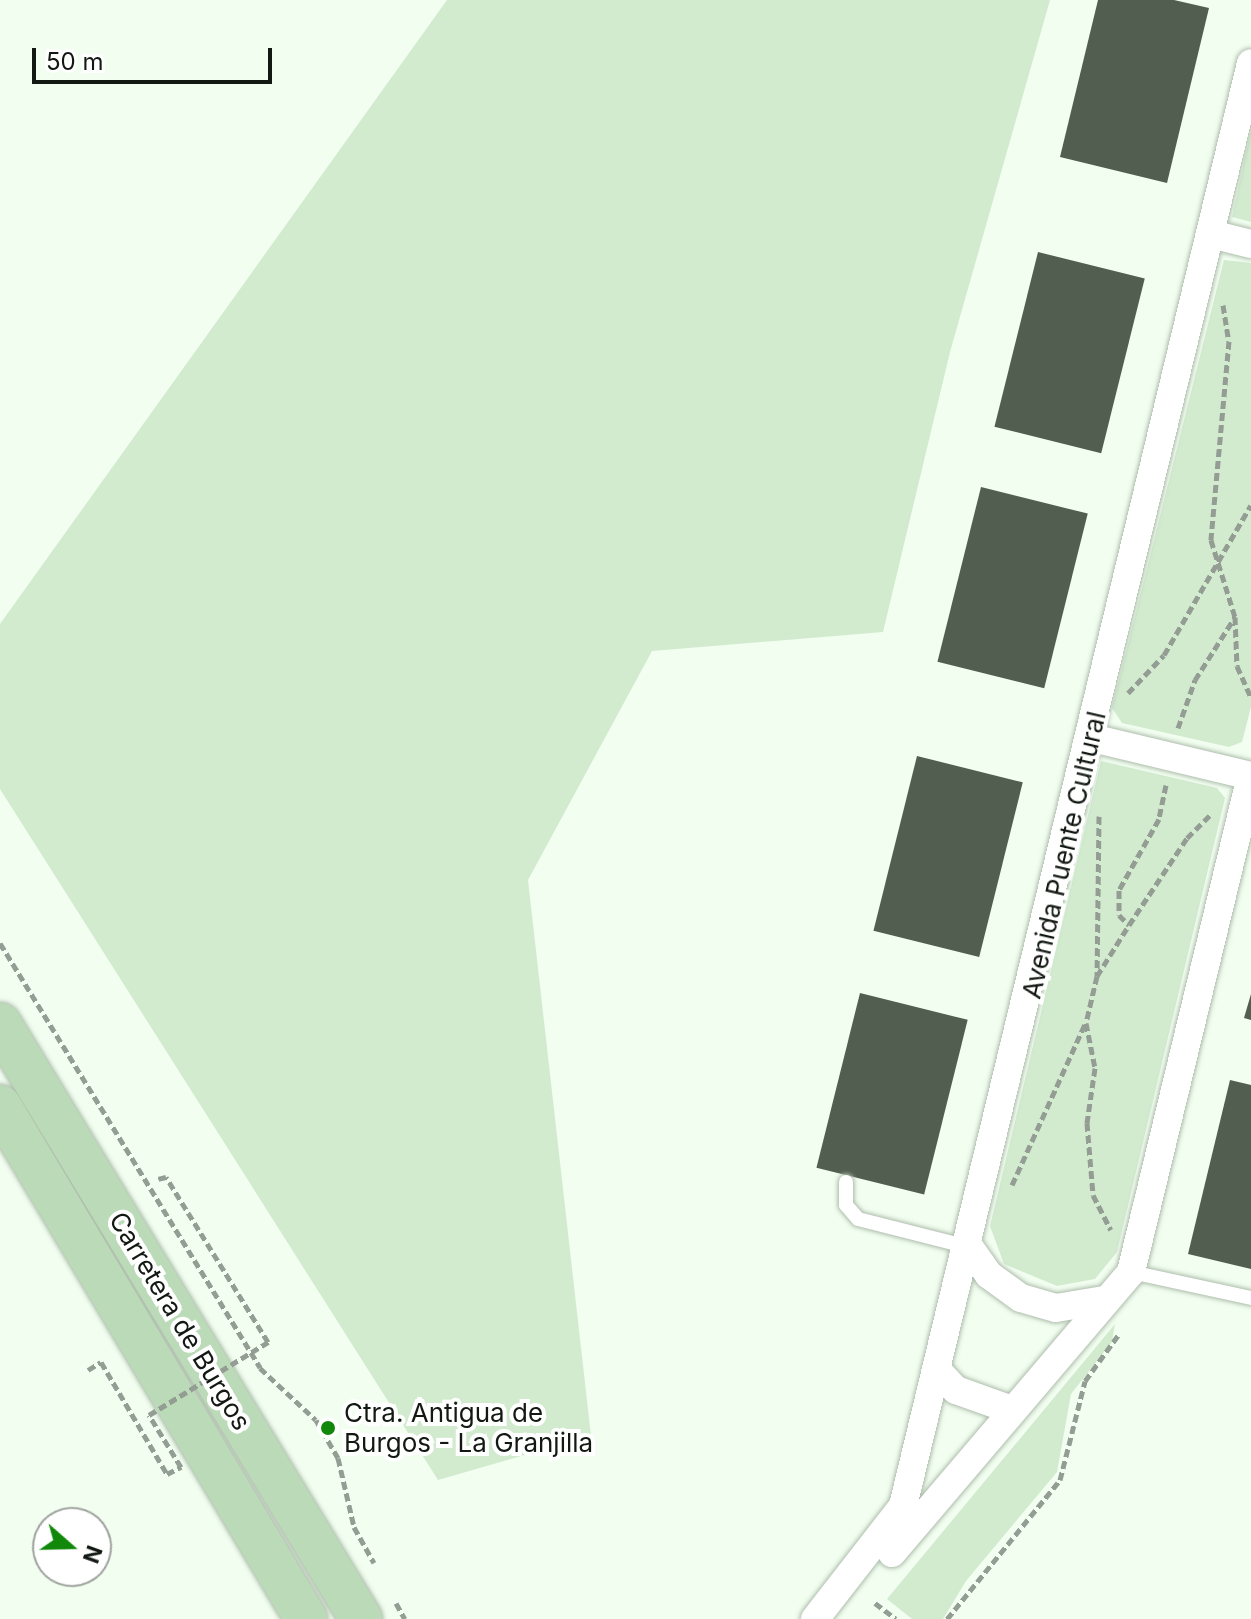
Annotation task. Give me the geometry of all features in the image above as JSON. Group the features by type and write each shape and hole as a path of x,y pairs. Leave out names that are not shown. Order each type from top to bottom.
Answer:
{"main road":[{"name":"Carretera de Burgos","path":"0,1024 377,1608"},
{"name":"Carretera de Burgos","path":"0,1106 306,1619"}],"street":[{"name":"Avenida Puente Cultural","path":"815,1619 895,1522 938,1371 970,1248 1251,63"},
{"path":"1211,234 1251,244"},
{"path":"840,1619 1012,1410 1113,1310 1131,1272 1251,776 1092,738"},
{"path":"970,1248 989,1275 1021,1298 1056,1308 1113,1310"},
{"path":"938,1371 966,1396 1012,1410"}],"lane":[{"path":"846,1182 846,1205 858,1219 970,1248"},
{"path":"1131,1272 1251,1298"}],"path":[{"path":"1196,296 1229,311 1211,494 1217,563 1235,617 1237,666 1251,697"},
{"path":"1103,689 1132,692 1146,678 1251,505"},
{"path":"1129,925 1119,915 1119,890 1159,819 1181,712 1235,617"},
{"path":"983,1193 996,1195 1014,1182 1086,1023 1097,976 1104,823 1076,803"},
{"path":"1097,976 1203,821 1222,809 1242,813"},
{"path":"0,943 260,1368 316,1420 338,1458 354,1527 377,1569"},
{"path":"1086,1023 1095,1068 1087,1123 1093,1195 1108,1228 1137,1244"},
{"path":"88,1370 101,1362 167,1474 181,1467 149,1415 268,1342 166,1177 158,1179"},
{"path":"947,1619 1060,1480 1080,1394 1115,1350 1113,1310"},
{"path":"875,1603 896,1619"},
{"path":"377,1608 405,1619"}],"green space":[{"path":"447,0 1050,0 950,352 883,632 652,651 528,880 591,1436 438,1480 0,789 0,624"},
{"path":"1251,130 1251,222 1232,217"},
{"path":"1224,260 1251,263 1251,707 1242,742 1229,747 1122,723 1112,708"},
{"path":"1101,761 1217,788 1225,798 1117,1252 1095,1279 1057,1286 1004,1264 990,1226"},
{"path":"1115,1324 1112,1342 1071,1394 1057,1472 966,1581 943,1619 912,1619 887,1599"}],"building":[{"path":"1098,0 1174,0 1209,8 1167,183 1060,157"},
{"path":"1038,252 1145,279 1101,453 994,427"},
{"path":"981,487 1088,514 1044,688 937,662"},
{"path":"917,756 1023,782 979,957 873,931"},
{"path":"860,993 968,1020 924,1195 816,1168"},
{"path":"1251,994 1251,1020 1244,1018"},
{"path":"1230,1080 1251,1085 1251,1269 1188,1254"}],"place":[{"name":"Ctra. Antigua de Burgos - La Granjilla","path":"328,1428"}]}
